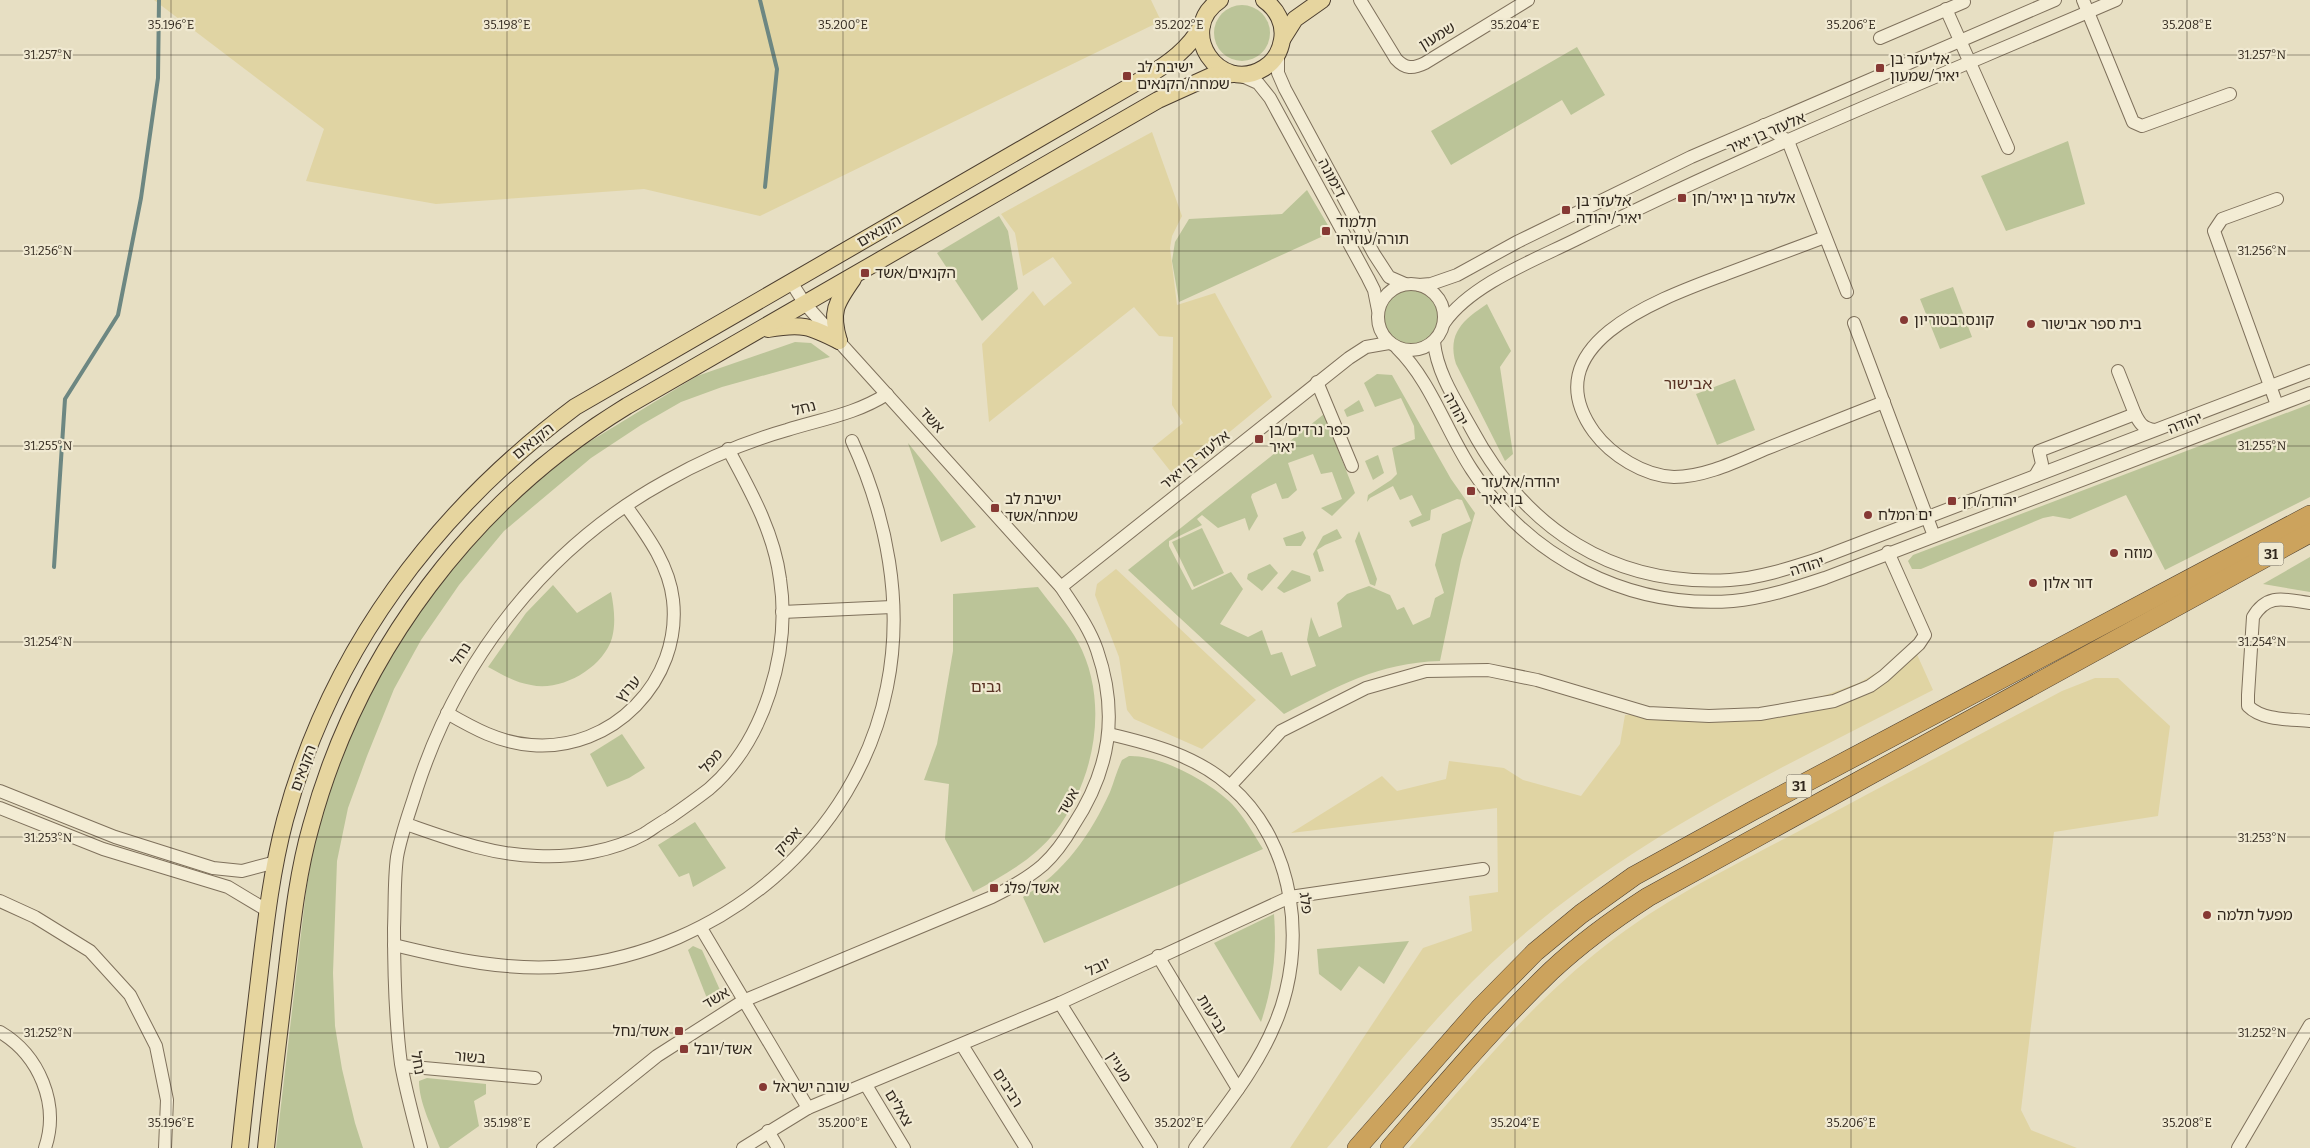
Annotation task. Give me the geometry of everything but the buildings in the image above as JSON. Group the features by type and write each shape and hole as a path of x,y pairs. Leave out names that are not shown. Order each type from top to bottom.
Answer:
{"highway":[{"name":"31","path":"1357,1148 1479,1009 1535,952 1581,914 1634,876 1754,810 2310,515"},
{"name":"31","path":"1390,1148 1498,1026 1552,970 1589,939 1633,907 1681,877 2310,533"}],"main road":[{"path":"1264,0 1277,13 1281,23 1280,45"},
{"path":"1280,45 1295,19 1322,0"},
{"name":"הקנאים","path":"240,1148 268,911 276,862 296,782 312,740 347,666 386,599 457,511 515,454 575,407 1166,64 1194,39 1214,2"},
{"path":"1202,24 1202,42 1208,57 1220,69 1237,74"},
{"name":"הקנאים","path":"266,1148 291,930 310,827 336,750 361,696 390,643 428,587 477,528 532,474 590,429 1158,100 1211,76 1263,69 1280,45"},
{"path":"839,341 835,324 835,308 856,274"},
{"path":"758,331 795,325 808,326 839,341"}],"street":[{"name":"שמעון","path":"1360,0 1396,59 1402,65 1411,68 1425,63 1528,0"},
{"name":"אלעזר בן יאיר","path":"1420,285 1437,282 1457,275 1632,185 1764,125 2055,0"},
{"path":"2083,0 2133,122 2142,126 2230,94"},
{"name":"אלעזר בן יאיר","path":"1444,322 1461,303 1491,283 1643,206 2116,0"},
{"path":"1880,38 1964,2"},
{"path":"1946,10 2008,148"},
{"name":"דימונה","path":"1280,45 1278,73 1285,89 1374,254 1389,277 1405,284"},
{"name":"דימונה","path":"1237,74 1258,83 1270,98 1374,290 1378,316"},
{"path":"1764,125 1788,142 1847,292"},
{"path":"2277,199 2222,220 2214,231 2277,405"},
{"path":"1825,237 1661,299 1617,324 1589,351 1582,366 1578,387 1580,409 1598,437 1630,464 1654,473 1674,477 1719,468 1884,402"},
{"name":"אשד","path":"543,1148 657,1056 744,1001 992,897 1036,870 1061,844 1088,803 1103,764 1109,734 1110,714 1107,694 1096,648 1082,620 1061,587 805,304 791,282"},
{"path":"1405,284 1420,285 1434,292 1439,299 1444,314 1444,322 1440,333 1434,342 1416,350 1393,345 1380,330 1378,316 1388,293 1405,284"},
{"name":"אלעזר בן יאיר","path":"1349,358 1365,341 1378,316"},
{"path":"1854,323 1934,536"},
{"name":"יהודה","path":"1434,342 1440,370 1480,444 1513,491 1538,518 1567,539 1624,566 1672,578 1711,580 1738,579 1774,572 1818,559 2310,371"},
{"name":"אלעזר בן יאיר","path":"1061,587 1349,358 1366,347 1393,345"},
{"name":"יהודה","path":"1393,345 1412,364 1462,455 1497,504 1524,533 1556,557 1596,576 1635,591 1668,598 1733,601 1798,587 2310,393"},
{"path":"2118,371 2139,423 2145,428 2154,430"},
{"path":"1318,382 1352,466"},
{"name":"נחל","path":"421,1148 402,1066 397,1031 394,945 397,856 428,756 447,713 486,644 528,591 559,558 626,506 663,482 728,449 858,410 887,394"},
{"path":"2036,476 2042,464 2039,451 2135,414"},
{"name":"אפיק","path":"394,945 460,961 498,966 537,968 570,966 617,958 665,943 701,928 759,891 782,872 808,844 834,813 866,751 885,697 892,656 889,558 881,519 864,466 852,441"},
{"name":"מפל","path":"406,824 472,846 509,854 568,855 602,849 642,835 710,788 731,765 749,737 767,700 778,665 782,612 780,578 774,551 750,490 728,449"},
{"name":"ערוץ","path":"447,713 477,730 503,740 531,745 554,745 577,741 604,730 624,716 645,697 656,681 667,654 672,629 673,600 668,575 658,554 626,506"},
{"path":"1230,786 1281,731 1366,688 1426,671 1488,670 1537,680 1648,713 1709,716 1760,714 1834,701 1870,686 1884,676 1919,644 1926,635 1888,552"},
{"path":"2310,602 2270,599 2259,607 2253,617 2248,706 2254,712 2263,716 2310,721"},
{"path":"782,612 892,607"},
{"name":"פלג","path":"1109,734 1142,742 1182,756 1204,767 1230,786 1265,829 1276,850 1290,897 1293,934 1282,1005 1262,1053 1195,1148"},
{"path":"0,790 114,837 213,868 242,871 276,862"},
{"path":"0,809 103,849 228,887 268,911"},
{"name":"יובל","path":"743,1148 808,1108 1060,1003 1158,956 1290,897 1484,869"},
{"path":"0,901 35,917 90,951 130,995 156,1046 167,1100 164,1148"},
{"path":"701,928 808,1108"},
{"name":"נביעות","path":"1158,956 1238,1089"},
{"name":"מעיין","path":"1060,1003 1151,1148"},
{"path":"2285,1068 2310,1016"},
{"path":"2238,1148 2310,1025"},
{"path":"0,1032 13,1040 34,1063 46,1088 50,1115 46,1148"},
{"name":"רביבים","path":"962,1045 1026,1148"},
{"name":"בשור","path":"402,1066 535,1078"},
{"name":"צאלים","path":"866,1085 904,1148"},
{"path":"768,1131 778,1148"}],"green space":[{"path":"1242,5 1257,10 1265,18 1270,33 1265,48 1257,56 1242,61 1227,56 1219,48 1214,33 1219,18 1227,10"},
{"path":"1577,47 1605,95 1571,115 1562,100 1451,165 1431,131"},
{"path":"2068,141 2085,204 2006,231 1981,176"},
{"path":"1307,190 1332,232 1179,302 1172,261 1175,242 1189,219 1282,214"},
{"path":"999,216 1008,231 1018,289 982,321 937,253"},
{"path":"1953,287 1972,337 1940,349 1920,299"},
{"path":"1411,289 1426,294 1434,302 1439,317 1434,332 1426,340 1411,345 1396,340 1388,332 1383,317 1388,302 1396,294"},
{"path":"1487,304 1511,351 1500,367 1513,454 1505,461 1456,364 1454,353 1454,344 1459,328"},
{"path":"795,342 811,343 830,357 722,387 681,402 641,425 591,458 504,531 459,585 421,640 394,689 367,756 348,808 337,861 333,973 335,1026 342,1069 363,1148 276,1148 306,891 317,825 347,738 408,625 455,565 496,520 540,479 584,445 697,376"},
{"path":"1377,374 1392,375 1451,479 1475,513 1461,560 1440,661 1397,666 1378,671 1341,685 1284,714 1128,570 1324,414 1355,493 1332,516 1321,508 1342,499 1332,472 1321,474 1313,454 1288,463 1297,490 1288,498 1282,499 1276,483 1252,494 1251,497 1258,516 1249,531 1245,518 1218,528 1202,515 1197,519 1202,525 1169,541 1169,546 1192,590 1231,572 1243,589 1220,624 1248,637 1262,630 1271,655 1282,652 1291,676 1316,666 1307,640 1311,617 1319,637 1342,627 1337,603 1347,594 1369,586 1390,595 1397,610 1404,607 1413,625 1430,617 1435,598 1444,593 1435,565 1442,534 1471,521 1462,500 1457,499 1431,510 1430,520 1412,527 1409,521 1422,515 1412,495 1400,500 1393,486 1370,498 1367,502 1368,495 1397,474 1392,448 1415,439 1414,426 1401,398 1375,407 1364,383"},
{"path":"1735,379 1755,430 1717,445 1696,394"},
{"path":"1359,400 1364,411 1347,417 1344,410"},
{"path":"2310,404 2310,497 2165,570 2126,495 2070,519 2053,516 2043,518 1921,569 1912,569 1908,561 1913,555"},
{"path":"908,443 976,527 941,542"},
{"path":"1378,455 1384,473 1373,480 1365,461"},
{"path":"1202,528 1224,573 1194,587 1172,542"},
{"path":"1337,529 1342,538 1317,550 1324,571 1319,572 1313,554 1323,536"},
{"path":"1303,531 1306,538 1301,546 1286,546 1283,538"},
{"path":"1359,531 1377,579 1375,586 1370,584 1355,541"},
{"path":"2310,557 2310,592 2263,584"},
{"path":"1270,564 1278,573 1262,591 1247,579 1248,574"},
{"path":"1292,570 1310,576 1311,581 1284,593 1277,588"},
{"path":"553,585 577,613 611,592 614,627 612,638 600,659 590,668 567,681 543,686 520,682 488,667 526,613"},
{"path":"1038,587 1074,635 1088,665 1094,690 1094,740 1080,789 1069,811 1055,832 1028,859 996,880 973,892 945,839 949,784 924,780 937,744 953,651 953,594"},
{"path":"622,734 645,768 629,778 607,787 590,754"},
{"path":"1129,756 1156,760 1170,765 1211,787 1237,809 1263,849 1044,943 1023,897 1051,876 1075,851 1102,808 1122,760"},
{"path":"695,822 726,868 693,887 689,873 679,877 658,845"},
{"path":"1274,914 1275,942 1273,969 1269,995 1261,1022 1214,943"},
{"path":"1409,941 1384,984 1359,966 1341,991 1319,974 1317,949"},
{"path":"693,946 702,950 720,990 718,1000 710,1006 688,950"},
{"path":"427,1078 486,1084 486,1094 474,1101 479,1126 448,1148 440,1148 421,1098 419,1081"}],"sand":[{"path":"154,0 1151,0 1161,21 760,216 644,189 436,204 306,181 324,129"},
{"path":"1152,132 1182,216 1172,236 1170,248 1177,305 1215,293 1272,397 1175,477 1152,448 1183,423 1172,405 1173,337 1159,336 1134,307 989,422 982,344 1033,291 1044,306 1072,283 1053,257 1023,276 1015,233 1001,214"},
{"path":"1116,569 1256,700 1202,749 1134,719 1127,710 1119,657 1095,595 1097,584"},
{"path":"1915,650 1933,690 1712,806 1659,837 1607,871 1557,908 1483,971 1414,1045 1327,1148 1290,1148 1423,948 1472,931 1469,896 1498,892 1497,808 1291,833 1382,776 1397,791 1446,779 1449,761 1504,768 1523,780 1581,796 1620,744 1625,715 1723,715 1795,706 1859,683"},
{"path":"2095,678 2118,678 2170,726 2158,816 2054,832 2021,1110 2031,1130 2077,1148 1409,1148 1479,1068 1552,991 1606,945 1652,912 1726,869 2062,691"}],"waterway":[{"path":"54,567 65,399 118,315 141,198 158,78 159,0"},
{"path":"760,0 777,69 765,187"}],"place":[{"name":"אליעזר בן יאיר/שמעון","path":"1880,68"},
{"name":"ישיבת לב שמחה/הקנאים","path":"1127,76"},
{"name":"אלעזר בן יאיר/חן","path":"1682,198"},
{"name":"אלעזר בן יאיר/יהודה","path":"1566,210"},
{"name":"תלמוד תורה/עוזיהו","path":"1326,231"},
{"name":"הקנאים/אשד","path":"865,273"},
{"name":"קונסרבטוריון","path":"1904,320"},
{"name":"בית ספר אבישור","path":"2031,324"},
{"name":"כפר נרדים/בן יאיר","path":"1259,439"},
{"name":"יהודה/אלעזר בן יאיר","path":"1471,491"},
{"name":"יהודה/חן","path":"1952,501"},
{"name":"ישיבת לב שמחה/אשד","path":"995,508"},
{"name":"ים המלח","path":"1868,515"},
{"name":"מוזה","path":"2114,553"},
{"name":"דור אלון","path":"2033,583"},
{"name":"אשד/פלג","path":"994,888"},
{"name":"מפעל תלמה","path":"2207,915"},
{"name":"אשד/נחל","path":"679,1031"},
{"name":"אשד/יובל","path":"684,1049"},
{"name":"שובה ישראל","path":"763,1087"}],"district":[{"name":"אבישור","path":"1688,383"},
{"name":"גבים","path":"986,686"}]}
